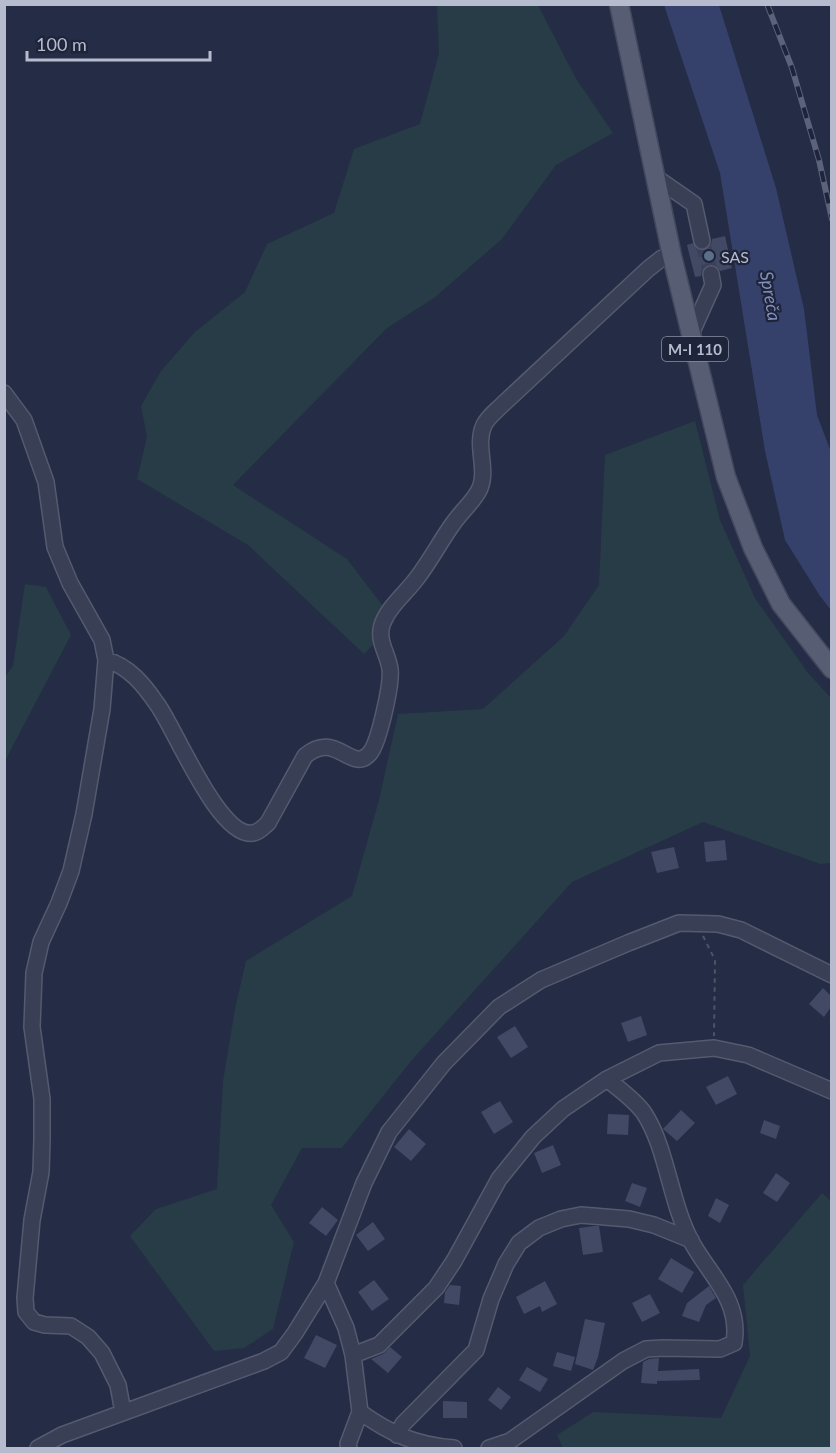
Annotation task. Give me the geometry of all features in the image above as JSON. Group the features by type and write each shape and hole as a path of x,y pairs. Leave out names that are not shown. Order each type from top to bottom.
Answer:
{"main road":[{"name":"M-I 110","path":"619,4 672,256 726,477 753,548 781,604 831,669"}],"street":[{"path":"655,177 694,204 702,241"},
{"path":"106,660 115,662 127,670 142,684 159,706 211,800 242,832 251,834 260,831 268,823 305,756 314,748 326,746 353,759 363,759 371,752 390,689 390,670 381,640 381,628 385,616 431,560 453,524 479,491 483,477 481,438 483,426 502,405 648,269 662,258 672,256"},
{"path":"691,334 713,285 711,274"},
{"path":"4,393 24,420 46,482 56,547 70,583 102,640 106,660 102,709 84,814 71,871 41,942 34,973 32,1028 42,1099 41,1172 32,1220 25,1298 26,1312 34,1322 45,1325 71,1326 88,1337 102,1353 118,1385 123,1412"},
{"path":"39,1449 62,1435 281,1352 326,1283 364,1183 388,1132 479,1025 499,1007 541,981 679,923 694,922 718,924 741,930 831,975"},
{"path":"353,1355 379,1346 436,1288 454,1261 499,1179 533,1137 563,1109 607,1079 659,1053 714,1048 748,1055 831,1091"},
{"path":"489,1449 510,1441 623,1361 646,1349 720,1349 734,1343 736,1332 733,1307 691,1240 672,1194 655,1134 643,1111 607,1079"},
{"path":"397,1435 403,1424 476,1350 491,1299 506,1264 519,1243 539,1228 561,1219 581,1215 629,1219 654,1225 691,1240"},
{"path":"326,1283 346,1328 353,1355 360,1412 348,1444 349,1449"},
{"path":"360,1412 397,1435 415,1442 454,1449"}],"path":[{"path":"694,922 708,943 715,960 714,1048"}],"shaded area":[{"path":"437,5 538,5 575,77 613,133 556,165 502,239 434,298 387,328 233,485 347,559 395,622 364,654 248,545 137,479 147,437 141,406 161,371 195,332 245,292 267,244 334,213 354,149 420,124 439,53"},
{"path":"695,421 720,520 755,598 808,673 831,698 831,863 820,864 703,822 572,882 411,1061 342,1148 302,1148 271,1205 294,1242 273,1329 244,1348 214,1351 130,1236 156,1209 217,1189 223,1081 246,961 352,896 379,800 398,714 483,709 564,636 599,585 605,455"},
{"path":"25,584 46,587 71,635 5,761 5,677 13,666"},
{"path":"822,1193 832,1202 831,1448 563,1448 557,1435 593,1412 721,1418 750,1356 743,1285"}],"water":[{"name":"Spreča","path":"664,5 719,5 776,188 804,309 817,415 831,452 831,610 785,540 765,451 720,173"}],"building":[{"path":"725,236 732,268 720,271 715,265 709,265 702,270 701,276 695,277 687,245 693,243 698,250 705,250 711,245 712,239"},
{"path":"725,840 727,860 706,862 704,842"},
{"path":"674,847 679,868 657,873 651,852"},
{"path":"823,988 831,996 831,1007 824,1017 809,1004"},
{"path":"641,1016 647,1035 628,1042 621,1023"},
{"path":"515,1026 528,1047 511,1058 497,1037"},
{"path":"728,1076 737,1094 716,1105 706,1087"},
{"path":"500,1101 513,1122 494,1134 481,1112"},
{"path":"681,1110 695,1123 677,1141 663,1129"},
{"path":"608,1114 629,1115 628,1135 607,1134"},
{"path":"764,1120 780,1126 776,1139 760,1133"},
{"path":"409,1129 426,1144 411,1161 394,1147"},
{"path":"553,1145 561,1165 542,1173 534,1153"},
{"path":"776,1173 790,1183 777,1202 763,1193"},
{"path":"632,1183 647,1188 640,1207 625,1201"},
{"path":"716,1198 729,1205 720,1223 708,1216"},
{"path":"322,1207 338,1220 326,1236 309,1223"},
{"path":"373,1222 385,1239 368,1251 356,1235"},
{"path":"599,1226 603,1252 583,1255 579,1228"},
{"path":"671,1258 694,1272 682,1293 658,1279"},
{"path":"374,1280 389,1299 372,1311 358,1292"},
{"path":"545,1281 557,1304 542,1312 540,1306 524,1314 516,1297"},
{"path":"450,1285 461,1286 459,1305 444,1303 445,1292"},
{"path":"709,1286 716,1298 706,1305 699,1322 682,1316 687,1303"},
{"path":"650,1294 660,1313 642,1322 632,1303"},
{"path":"585,1319 605,1323 593,1370 575,1364"},
{"path":"316,1335 337,1345 325,1368 304,1358"},
{"path":"390,1347 402,1357 388,1373 371,1359 383,1354"},
{"path":"557,1352 575,1357 571,1371 553,1366"},
{"path":"659,1358 658,1371 699,1369 700,1380 657,1381 657,1384 641,1383 643,1362"},
{"path":"527,1367 548,1379 540,1392 519,1380"},
{"path":"498,1387 511,1397 501,1410 488,1400"},
{"path":"443,1401 467,1402 467,1418 443,1418"}],"tunnel":[{"path":"702,241 711,274"}],"railway":[{"path":"767,4 792,68 819,160 832,219"}],"place":[{"name":"SAS","path":"709,256"}]}
